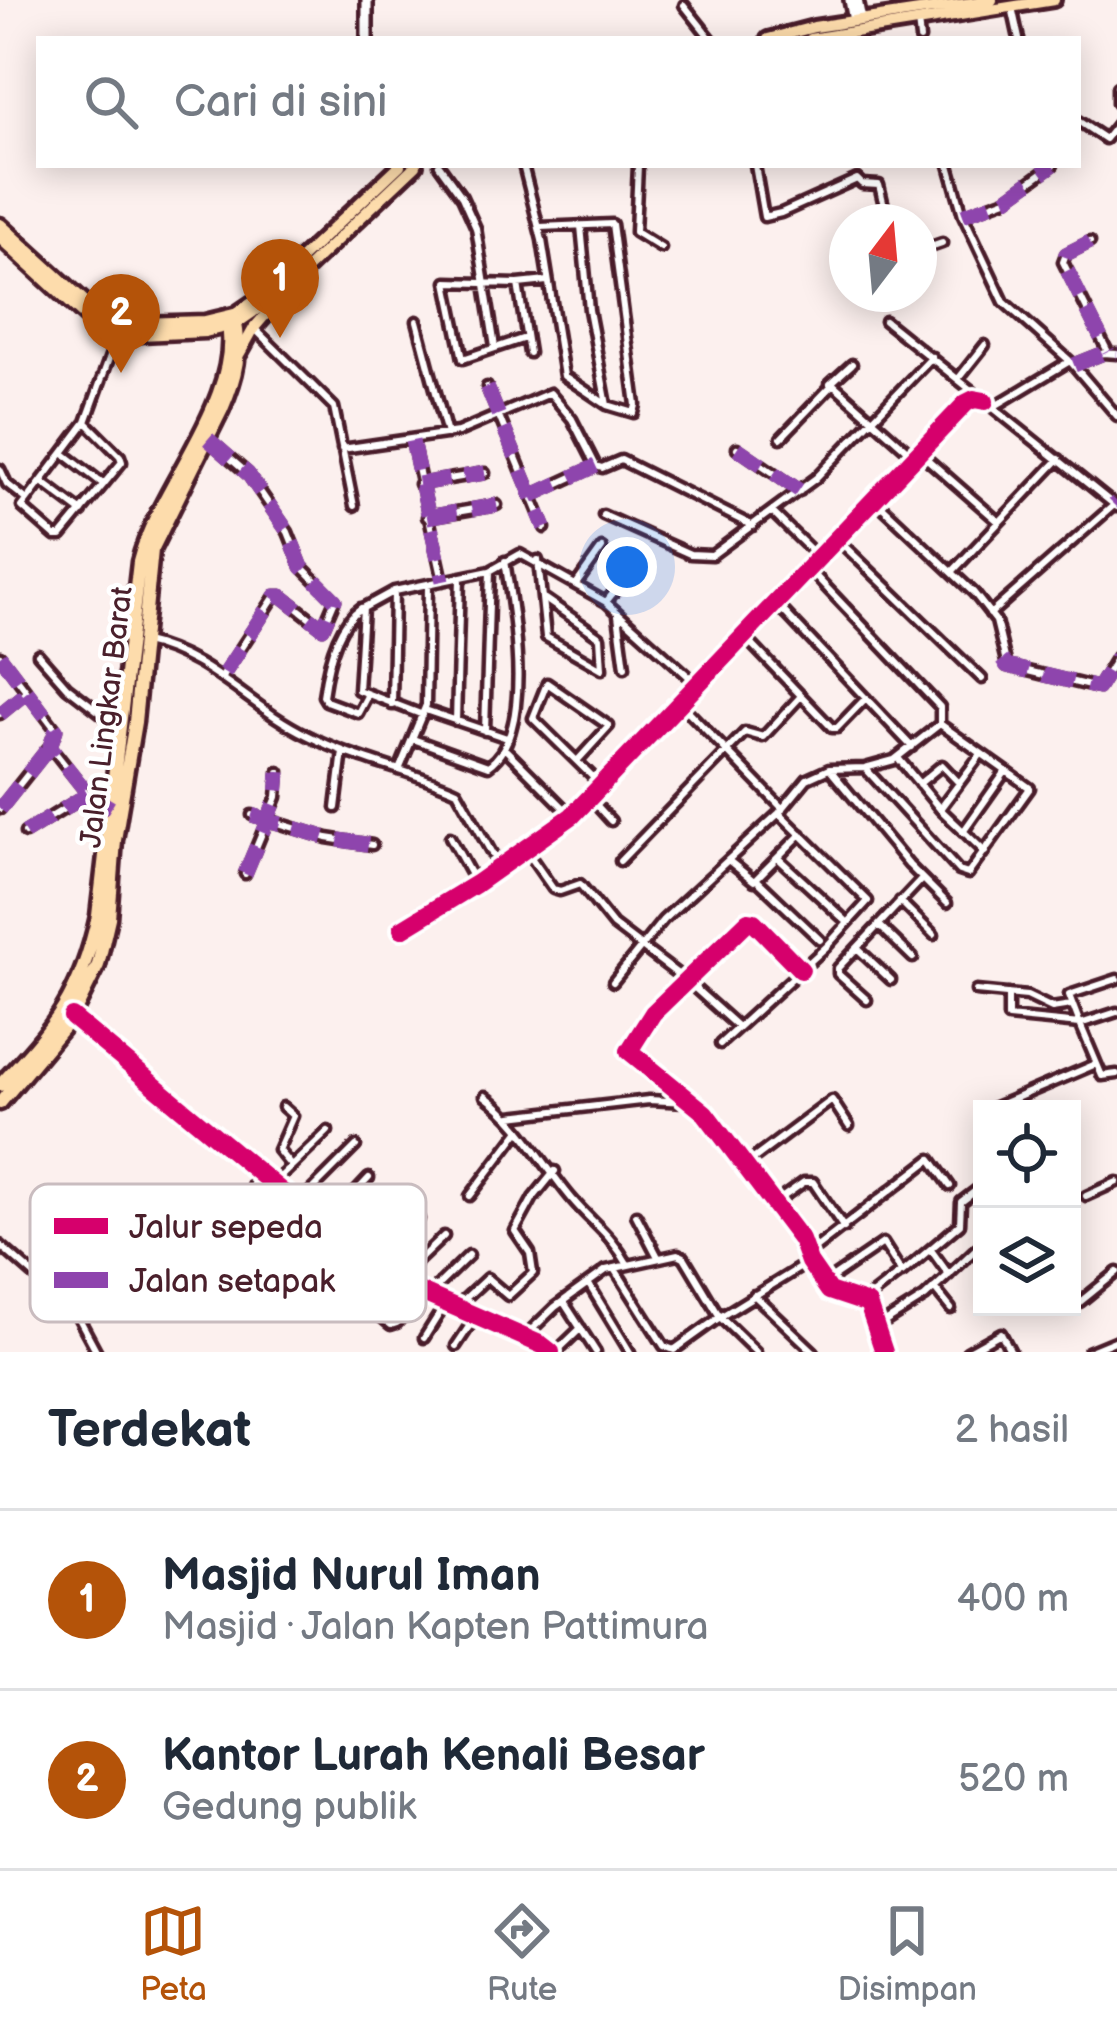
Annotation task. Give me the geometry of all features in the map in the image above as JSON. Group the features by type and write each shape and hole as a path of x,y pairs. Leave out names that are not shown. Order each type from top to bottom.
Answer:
{"highway":[{"path":"0,224 7,239 87,317 120,327 205,331 231,321"},
{"path":"120,327 231,321"},
{"name":"Jalan Lingkar Barat","path":"0,1085 57,1019 82,979 98,916 123,728 156,536 232,386 231,321"},
{"path":"205,331 234,357"},
{"name":"Jalan Lingkar Barat","path":"0,1102 72,1018 93,980 109,917 137,640 137,576 147,534 234,357"}],"main road":[{"path":"782,36 992,0"},
{"path":"829,36 1054,0"},
{"path":"234,357 282,292 397,168"},
{"path":"231,321 412,168"},
{"path":"231,321 282,292"}],"street":[{"path":"367,0 368,36"},
{"path":"853,0 858,20"},
{"path":"684,5 709,36"},
{"path":"1012,8 1018,36"},
{"path":"917,22 919,36"},
{"path":"1117,87 1117,103"},
{"path":"1081,123 1105,140 1117,124"},
{"path":"441,168 470,213 496,347"},
{"path":"524,168 540,227 564,376 607,405 628,414 635,411 613,227 607,223 540,227"},
{"path":"638,168 635,232 661,248"},
{"path":"755,168 764,217 782,214 855,178 879,185 884,204"},
{"path":"950,168 963,215 1006,304 1072,363 1117,416"},
{"path":"963,215 1006,199 1049,168"},
{"path":"580,226 589,310 607,405"},
{"path":"994,406 1072,363 1112,353 1063,262 1066,254 1090,242"},
{"path":"937,245 942,243"},
{"path":"525,338 469,360 461,358 446,284 450,280 484,284 549,281"},
{"path":"518,284 529,353"},
{"path":"417,321 448,434"},
{"path":"885,321 1116,505 990,614"},
{"path":"86,422 122,460 61,536 55,536 24,512 26,499 86,422 120,327"},
{"path":"254,328 334,407 354,506"},
{"path":"958,379 985,345"},
{"path":"603,514 702,557 718,551 800,491 932,357"},
{"path":"782,437 852,364"},
{"path":"830,384 999,522"},
{"path":"487,387 545,528"},
{"path":"342,449 448,434 548,393 554,394 581,434 596,466"},
{"path":"402,929 572,816 966,403 986,401"},
{"path":"208,440 248,474 288,532 302,567 335,600 323,628 282,596 274,596 222,676"},
{"path":"412,441 443,581"},
{"path":"737,448 800,491"},
{"path":"63,454 103,484"},
{"path":"531,496 596,466 604,468 623,460 753,526"},
{"path":"952,572 1059,460"},
{"path":"0,469 10,488 26,499"},
{"path":"419,484 485,473"},
{"path":"41,482 82,512"},
{"path":"874,500 990,614 998,626 1006,665 1098,688 1117,657"},
{"path":"427,517 497,506"},
{"path":"772,512 818,557"},
{"path":"837,538 982,679"},
{"path":"577,583 602,548"},
{"path":"367,696 358,713 323,696 333,653 352,615 394,591 490,571 520,554 606,602 696,683"},
{"path":"538,560 546,637 602,669 601,637 544,599"},
{"path":"412,740 488,766 508,739 518,641 505,561"},
{"path":"606,602 633,568"},
{"path":"808,568 940,707 940,724"},
{"path":"485,731 490,571"},
{"path":"456,721 460,578"},
{"path":"399,770 424,712 428,585"},
{"path":"392,705 394,591"},
{"path":"775,602 912,747"},
{"path":"364,606 357,688 392,705 508,739"},
{"path":"618,612 625,667"},
{"path":"742,635 834,728 866,698"},
{"path":"137,640 181,651 300,732 460,794 500,868"},
{"path":"38,654 67,687 111,724 123,728"},
{"path":"0,656 56,730 50,746 0,808"},
{"path":"577,761 609,730 609,724 546,683 532,718 601,785"},
{"path":"0,714 27,692"},
{"path":"620,861 745,732 763,737 801,696"},
{"path":"678,701 868,900 720,1044"},
{"path":"613,982 641,944 781,811 807,779 830,769 866,768 898,758 940,724"},
{"path":"866,768 964,875 1030,790 940,724"},
{"path":"50,746 88,794 111,808"},
{"path":"503,748 572,816"},
{"path":"336,808 343,751"},
{"path":"940,809 981,754"},
{"path":"898,758 940,809 985,852"},
{"path":"920,784 942,765 959,783"},
{"path":"830,769 947,903"},
{"path":"963,832 1006,771"},
{"path":"245,874 278,797 279,772"},
{"path":"25,833 88,794"},
{"path":"589,797 610,820"},
{"path":"252,815 327,838 372,845"},
{"path":"757,880 801,833"},
{"path":"451,837 476,884"},
{"path":"526,849 555,890 579,883 613,925 738,1027"},
{"path":"779,859 844,920"},
{"path":"728,860 747,880 757,880 820,940"},
{"path":"867,1000 837,971 922,878"},
{"path":"900,902 934,935"},
{"path":"801,970 749,920 645,1023 629,1051 710,1119 773,1204 823,1284 836,1295 864,1301 871,1308 884,1352"},
{"path":"879,925 913,958"},
{"path":"857,948 891,980"},
{"path":"1117,979 1071,992 1071,1005 1103,1077 1117,1074"},
{"path":"976,991 1030,997 1050,1007 1071,1005"},
{"path":"1008,994 1009,1018 1080,1024 1117,1012"},
{"path":"72,1018 274,1184 328,1131"},
{"path":"1011,1100 1096,1064"},
{"path":"484,1096 511,1115 576,1203 609,1233 628,1265"},
{"path":"511,1115 649,1100 691,1103"},
{"path":"744,1166 832,1100 849,1126"},
{"path":"283,1108 293,1116 279,1153 291,1166"},
{"path":"470,1196 520,1130"},
{"path":"318,1184 356,1146"},
{"path":"615,1269 666,1349 674,1350 809,1258 931,1160 950,1186"},
{"path":"456,1306 487,1278 508,1296 533,1273 530,1252 515,1231 555,1171"},
{"path":"253,1184 258,1172"},
{"path":"363,1184 369,1178"},
{"path":"773,1204 804,1182 813,1182 844,1228"},
{"path":"1086,1196 1117,1182"},
{"path":"864,1301 960,1224 961,1202 973,1193"},
{"path":"636,1215 658,1258"},
{"path":"426,1252 444,1236"},
{"path":"823,1284 883,1243 899,1274"},
{"path":"0,1246 30,1272"},
{"path":"931,1250 949,1275"},
{"path":"877,1327 911,1307 973,1252"},
{"path":"426,1292 469,1255"},
{"path":"524,1336 608,1268 685,1257 720,1317 756,1352"},
{"path":"1081,1301 1117,1271"},
{"path":"588,1283 630,1352"},
{"path":"934,1288 951,1309"},
{"path":"426,1295 553,1352 581,1328"},
{"path":"754,1295 814,1352"},
{"path":"563,1301 596,1352"},
{"path":"424,1338 446,1303"},
{"path":"456,1346 476,1316"},
{"path":"81,1322 97,1352"},
{"path":"967,1352 1001,1333 1012,1352"},
{"path":"1088,1352 1117,1340"}],"marked path":[{"path":"963,215 1006,199 1049,168"},
{"path":"1090,242 1066,254 1063,262 1108,352"},
{"path":"1074,365 1104,353 1117,354"},
{"path":"487,387 545,528"},
{"path":"208,439 248,474 288,532 302,567 335,600 323,628 282,596 275,596 222,677"},
{"path":"412,441 443,581"},
{"path":"737,448 800,491"},
{"path":"531,496 596,466"},
{"path":"419,484 485,473"},
{"path":"1114,505 1117,502"},
{"path":"427,517 497,505"},
{"path":"0,656 56,730 50,746 88,794 111,808"},
{"path":"1002,660 1007,666 1098,688 1117,657"},
{"path":"0,714 27,692"},
{"path":"0,809 50,746"},
{"path":"245,874 277,797 279,772"},
{"path":"25,833 88,794"},
{"path":"252,815 327,838 372,845"}],"cycle path":[{"path":"402,929 572,816 966,403 985,401"},
{"path":"801,970 748,921 653,1013 629,1051 705,1113 801,1240 829,1291 868,1304 884,1352"},
{"path":"72,1017 273,1184"},
{"path":"426,1294 551,1352"}],"place":[{"name":"Masjid Nurul Iman","path":"280,338"},
{"name":"Kantor Lurah Kenali Besar","path":"121,373"}]}
